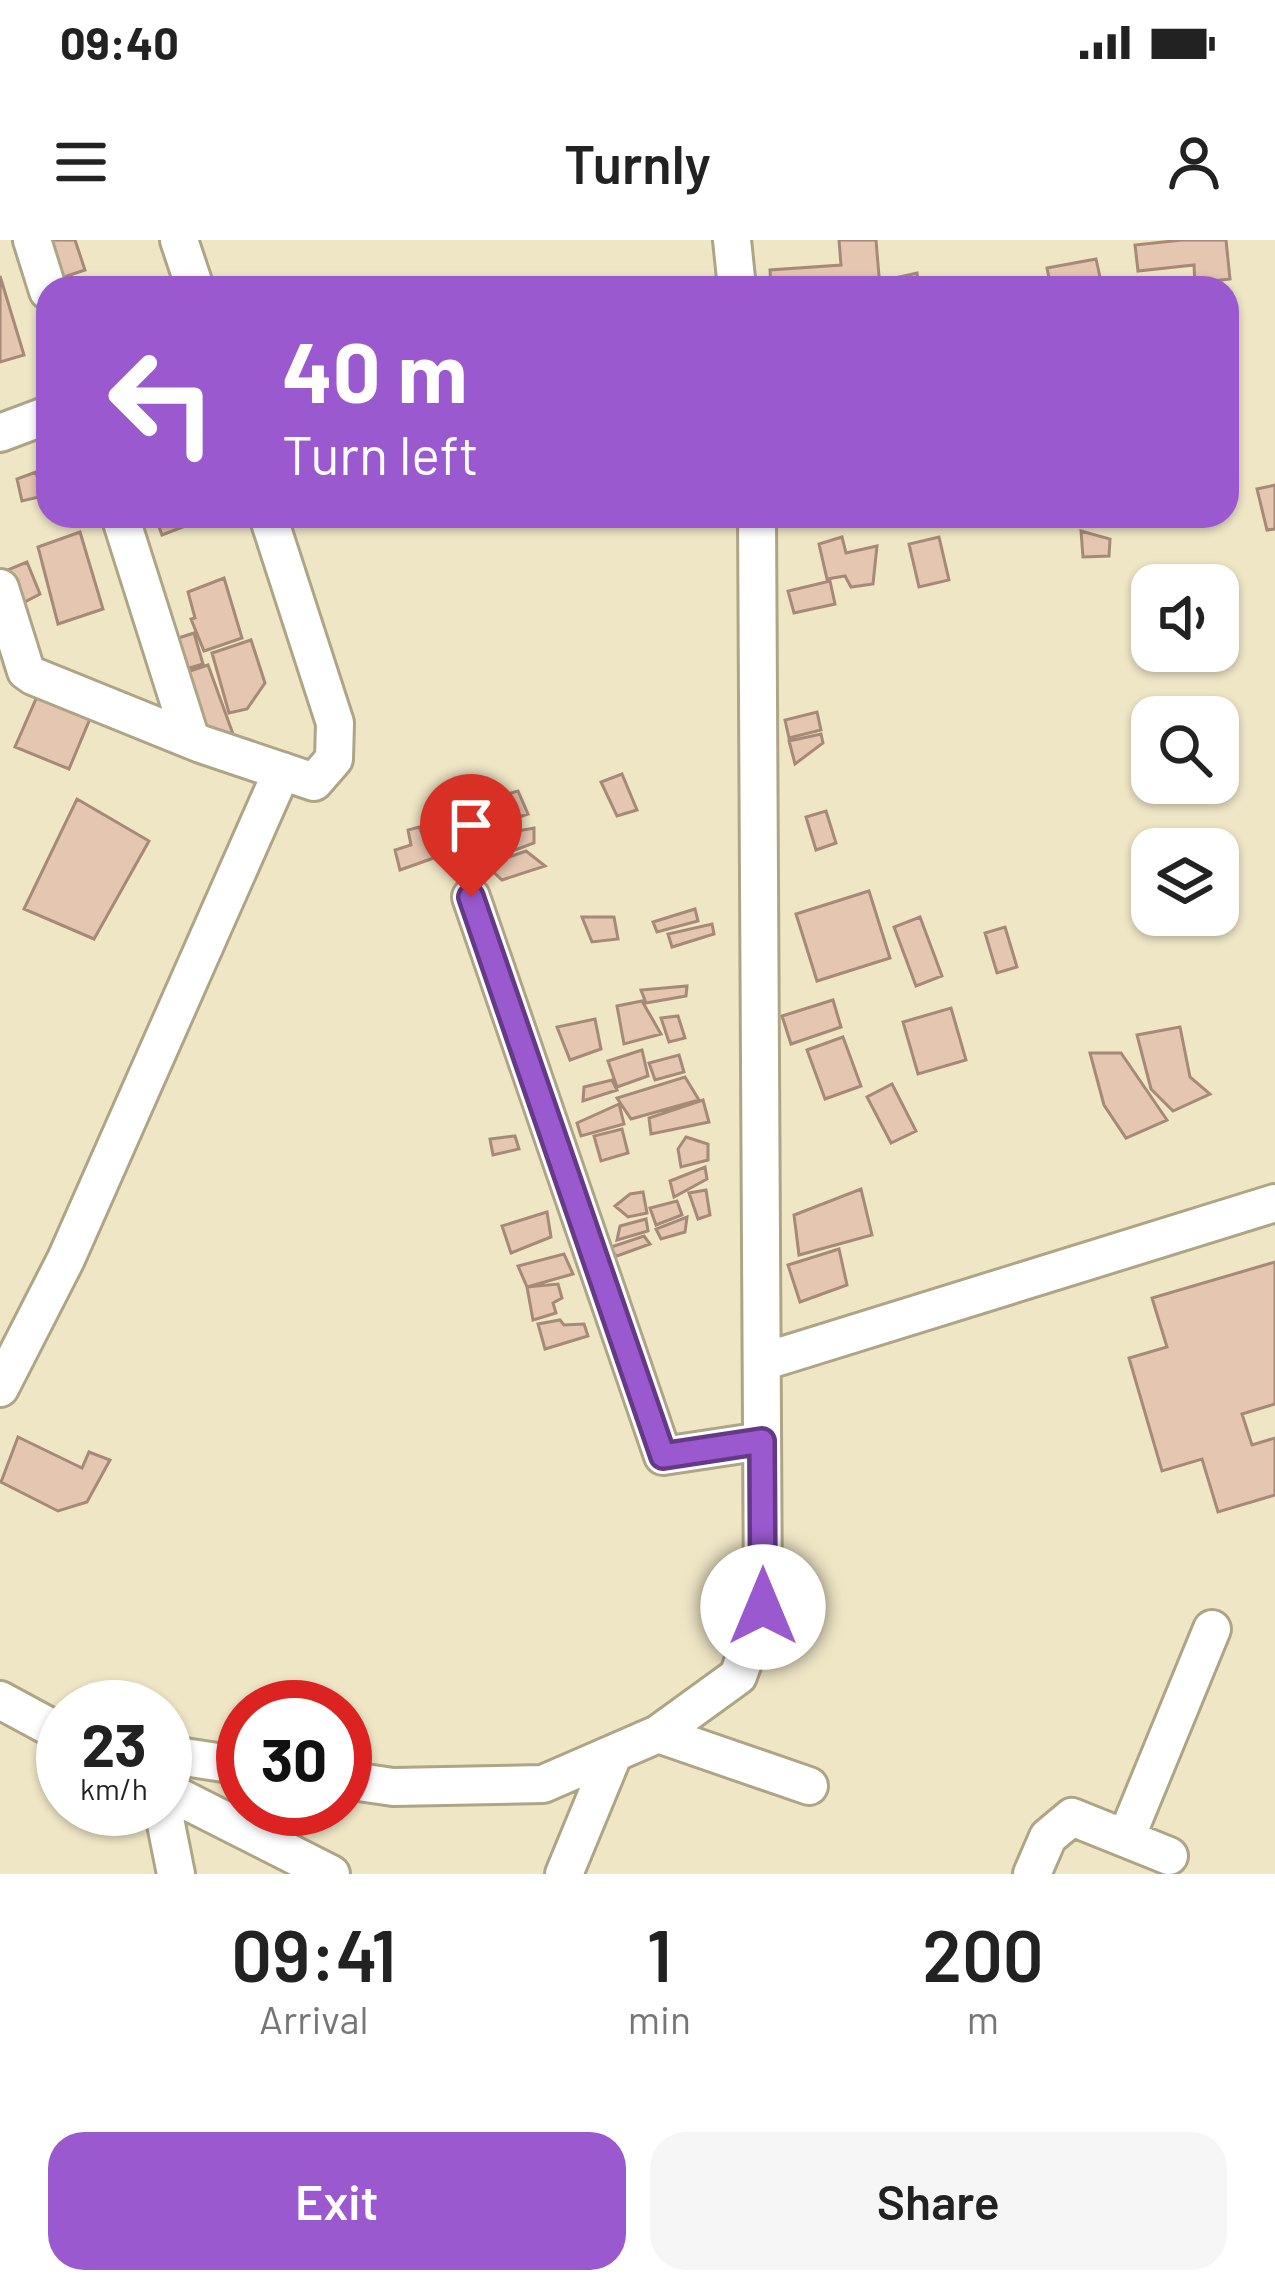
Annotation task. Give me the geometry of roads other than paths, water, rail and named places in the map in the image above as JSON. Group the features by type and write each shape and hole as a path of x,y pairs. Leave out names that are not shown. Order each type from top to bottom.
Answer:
{"street":[{"path":"32,240 43,276"},
{"path":"179,240 191,276"},
{"path":"732,240 736,276"},
{"path":"0,433 36,420"},
{"path":"124,528 191,740"},
{"path":"0,588 26,671 191,740 314,782 334,759 335,723 272,528"},
{"path":"372,1784 543,1784 658,1734 737,1676 763,1607 757,528"},
{"path":"0,1388 66,1259 282,771"},
{"path":"471,897 663,1456 762,1441"},
{"path":"762,1362 1275,1203"},
{"path":"1126,1838 1212,1628"},
{"path":"0,1700 36,1719"},
{"path":"658,1734 809,1786"},
{"path":"564,1874 614,1753"},
{"path":"192,1804 331,1874"},
{"path":"1032,1874 1048,1837 1072,1817 1169,1856"},
{"path":"168,1836 176,1874"}]}
